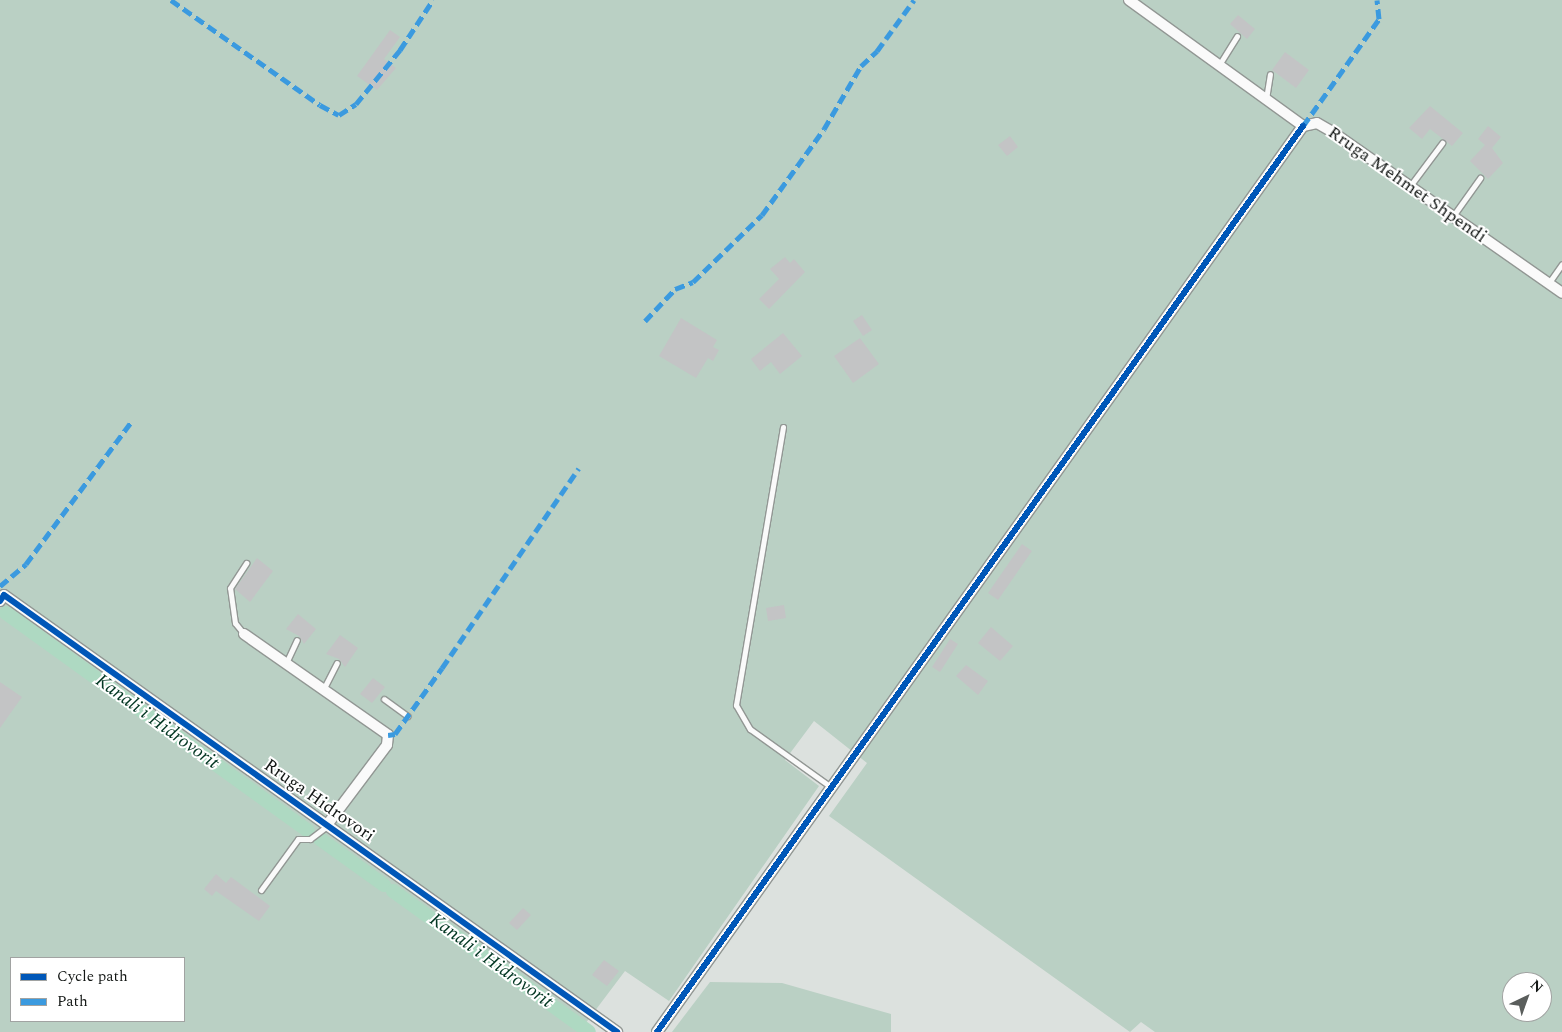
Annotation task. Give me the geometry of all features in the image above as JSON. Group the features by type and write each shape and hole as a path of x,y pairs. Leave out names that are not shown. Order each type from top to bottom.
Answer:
{"street":[{"name":"Rruga Mehmet Shpendi","path":"1129,0 1302,126 1316,123 1331,130 1562,294"},
{"path":"656,1032 1302,126"},
{"name":"Rruga Hidrovori","path":"2,598 327,825 617,1032"},
{"path":"244,634 287,661 388,735 387,745 327,825"}],"lane":[{"path":"1218,65 1237,36"},
{"path":"1266,99 1270,74"},
{"path":"1410,186 1442,143"},
{"path":"1453,216 1480,178"},
{"path":"1548,284 1562,264"},
{"path":"783,427 736,705 750,729 831,787"},
{"path":"244,634 235,623 230,588 246,564"},
{"path":"287,661 298,640"},
{"path":"324,688 337,662"},
{"path":"384,699 407,716"},
{"path":"261,890 298,839 310,839 327,825"}],"green space":[{"path":"0,0 1562,0 1562,1032 1155,1032 1141,1022 1130,1032 829,816 867,763 814,721 785,760 819,786 669,1001 625,971 579,1032 0,1032"},
{"path":"710,982 782,983 891,1014 891,1032 672,1032"}],"building":[{"path":"1238,15 1255,29 1247,39 1230,24"},
{"path":"390,30 400,37 384,59 396,68 377,90 357,76"},
{"path":"1285,52 1309,70 1296,88 1272,70"},
{"path":"1430,106 1463,133 1452,146 1430,129 1422,139 1409,128"},
{"path":"1488,126 1501,137 1492,148 1503,163 1488,179 1470,161 1485,145 1478,139"},
{"path":"1010,136 1018,147 1007,156 998,145"},
{"path":"785,257 790,263 794,259 805,272 769,309 759,299 779,279 770,269"},
{"path":"862,315 872,330 863,336 853,321"},
{"path":"681,318 717,340 713,347 719,350 713,361 708,358 696,378 659,356"},
{"path":"783,333 802,356 780,374 771,362 760,371 751,359"},
{"path":"860,338 879,364 853,383 834,356"},
{"path":"1022,544 1032,551 998,600 988,593"},
{"path":"257,558 273,571 250,602 235,589"},
{"path":"784,605 786,618 768,621 766,608"},
{"path":"298,614 316,629 304,644 299,636 286,629"},
{"path":"991,627 1013,646 1000,661 978,643"},
{"path":"340,635 358,648 345,667 339,659 326,654"},
{"path":"950,639 958,644 940,672 932,667"},
{"path":"966,665 988,681 978,695 956,676"},
{"path":"373,678 385,687 372,703 360,694"},
{"path":"0,682 22,697 0,728"},
{"path":"216,874 226,883 231,877 270,906 259,921 216,891 212,896 204,889"},
{"path":"523,908 531,915 517,930 509,923"},
{"path":"604,960 619,971 607,986 592,975"}],"waterway":[{"name":"Kanali i Hidrovorit","path":"6,613 308,831"},
{"name":"Kanali i Hidrovorit","path":"320,839 384,885"},
{"name":"Kanali i Hidrovorit","path":"393,891 589,1032"}],"marked path":[{"path":"171,0 320,105 339,115 356,104 400,50 433,0"},
{"path":"645,321 675,289 693,282 762,215 824,129 861,66 877,51 914,0"},
{"path":"1303,126 1379,19 1377,0"},
{"path":"0,586 26,564 132,421"},
{"path":"388,735 395,734 579,468"}],"cycle path":[{"path":"657,1032 1303,126"},
{"path":"0,601 4,595 617,1032"}]}
